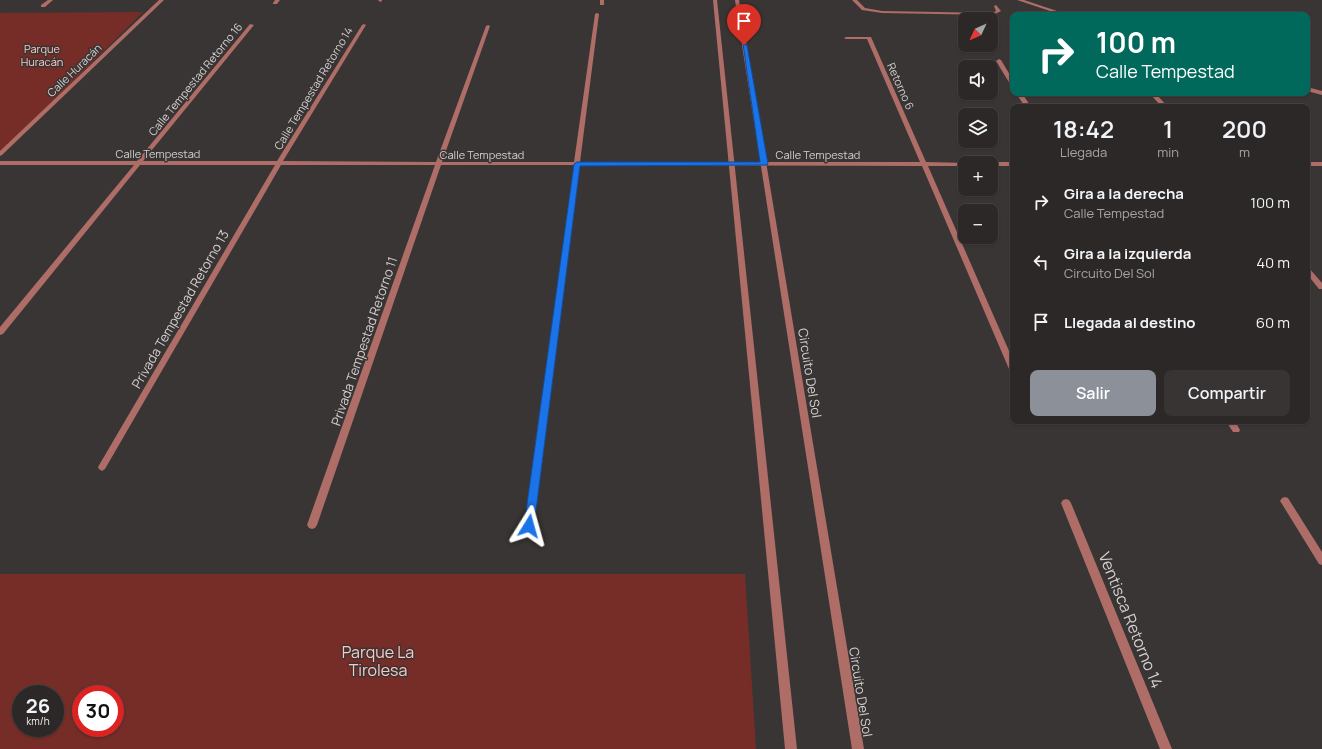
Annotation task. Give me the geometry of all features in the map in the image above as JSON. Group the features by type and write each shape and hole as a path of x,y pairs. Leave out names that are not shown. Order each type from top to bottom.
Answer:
{"street":[{"path":"43,6 51,0"},
{"name":"Calle Huracán","path":"0,154 162,0"},
{"path":"715,0 733,164 791,749"},
{"name":"Circuito Del Sol","path":"737,0 858,749"},
{"path":"854,0 864,9 882,12 993,14 999,11 996,6"},
{"path":"1019,0 1058,12"},
{"path":"529,526 597,14"},
{"name":"Calle Tempestad Retorno 16","path":"0,332 252,25"},
{"name":"Calle Tempestad Retorno 14","path":"279,163 364,25"},
{"name":"Privada Tempestad Retorno 11","path":"312,526 438,164 488,26"},
{"name":"Retorno 6","path":"846,38 869,38 924,164"},
{"path":"998,61 1010,79"},
{"path":"1310,90 1322,93"},
{"path":"1155,96 1161,104"},
{"name":"Calle Tempestad","path":"0,163 958,164"},
{"name":"Privada Tempestad Retorno 13","path":"102,467 279,163"},
{"path":"924,164 1010,362"},
{"path":"998,164 1010,164"},
{"path":"1310,164 1322,164"},
{"path":"1310,273 1322,287"},
{"path":"1232,424 1236,430"},
{"path":"1284,501 1322,561"},
{"name":"Ventisca Retorno 14","path":"1066,502 1166,749"}],"green space":[{"name":"Parque Huracán","path":"143,12 0,154 0,13"},
{"name":"Parque La Tirolesa","path":"0,574 745,574 756,749 0,749"}],"route":[{"path":"529,526 577,164 764,164 744,45"}]}
